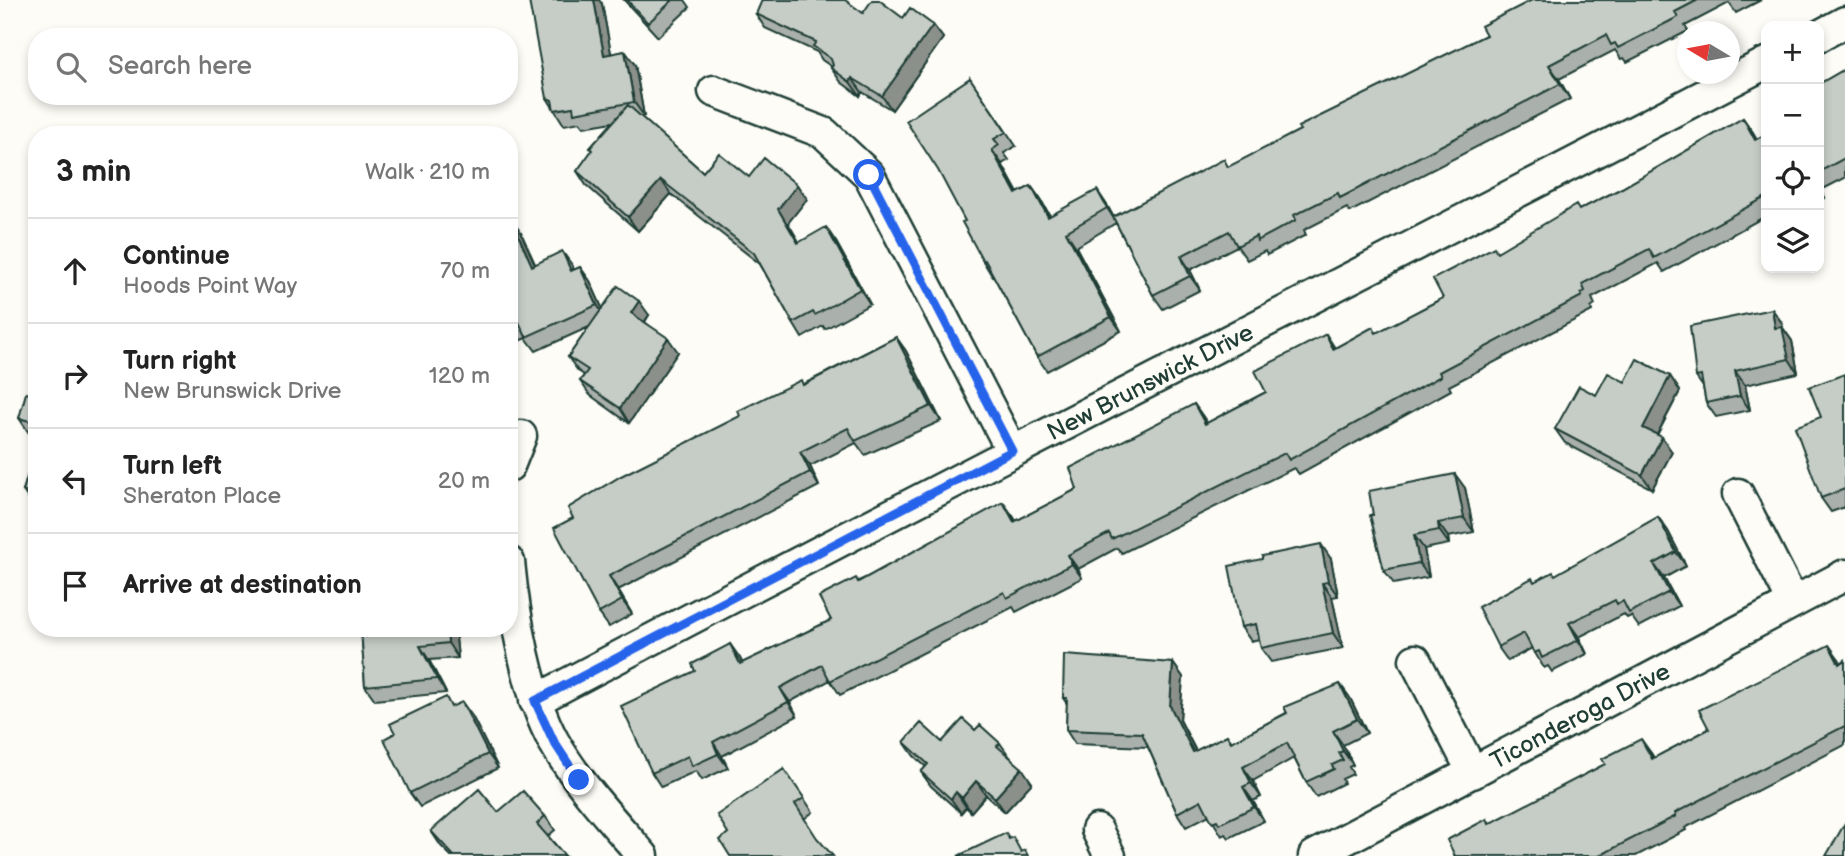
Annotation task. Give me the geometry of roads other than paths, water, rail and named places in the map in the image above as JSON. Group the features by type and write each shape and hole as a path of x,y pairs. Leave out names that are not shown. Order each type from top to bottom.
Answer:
{"street":[{"path":"1824,33 1845,22"},
{"name":"New Brunswick Drive","path":"535,701 1012,451 1322,296 1761,66"},
{"path":"714,91 824,133 869,175 1012,451"},
{"path":"518,444 521,436"},
{"path":"1738,494 1793,602"},
{"name":"Ticonderoga Drive","path":"1314,856 1845,575"},
{"path":"518,610 535,701 554,742 579,780 643,856"},
{"path":"1415,660 1473,774"}]}
